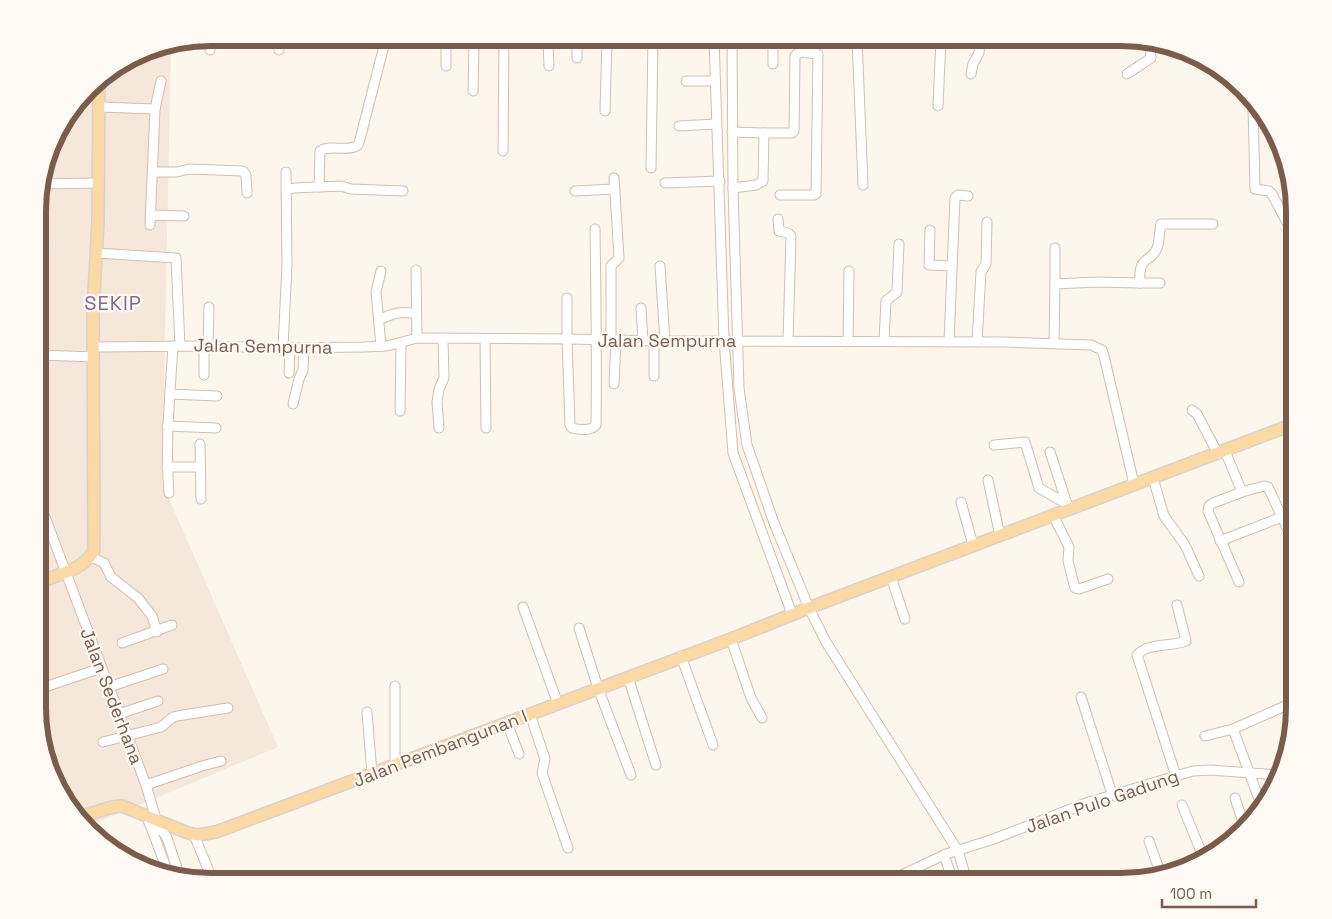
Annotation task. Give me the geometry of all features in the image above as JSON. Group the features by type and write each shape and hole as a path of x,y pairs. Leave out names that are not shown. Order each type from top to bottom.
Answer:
{"main road":[{"path":"47,579 66,572 91,557 94,550 94,311 100,90"},
{"name":"Jalan Pembangunan I","path":"194,835 216,832 372,774 681,656 731,639 973,545 1054,516 1069,506 1152,478 1285,427"},
{"path":"86,815 122,806 150,819 194,835"}],"street":[{"path":"319,186 320,151 327,148 354,148 359,143 384,47"},
{"path":"446,47 446,66"},
{"path":"473,90 474,47"},
{"path":"504,47 504,151"},
{"path":"548,47 549,66"},
{"path":"577,47 577,58"},
{"path":"606,111 607,47"},
{"path":"651,168 653,47"},
{"path":"714,47 716,124 720,181 728,225 730,341 747,445 774,523 801,611"},
{"path":"732,47 733,188 728,225 733,453 801,611 826,642 962,873"},
{"path":"773,47 773,64"},
{"path":"800,47 800,52"},
{"path":"857,47 863,185"},
{"path":"938,106 941,47"},
{"path":"971,74 979,47"},
{"path":"1127,74 1151,58 1150,49"},
{"path":"732,132 792,133 794,131 795,56 800,52 818,54 816,194 780,195"},
{"path":"161,80 155,109 150,220 184,216"},
{"path":"686,81 715,81"},
{"path":"100,107 155,109"},
{"path":"1253,113 1255,189 1269,191 1285,219"},
{"path":"679,126 716,124"},
{"path":"733,188 756,185 763,181 764,133"},
{"path":"153,172 177,172 189,169 239,170 243,171 246,175 246,193"},
{"path":"286,172 286,347 289,373"},
{"path":"614,178 619,258 610,267 614,384"},
{"path":"665,183 720,181"},
{"path":"49,184 98,183"},
{"path":"286,190 319,186 340,186 351,189 403,191"},
{"path":"575,191 614,189"},
{"path":"949,342 951,266 956,196 968,196"},
{"path":"778,219 779,231 788,233 791,236 788,341"},
{"path":"978,342 980,272 986,264 988,222"},
{"path":"1140,283 1142,264 1155,253 1158,247 1162,224 1213,224"},
{"path":"567,298 570,425 572,428 577,429 594,428 596,425 597,340 595,229"},
{"path":"930,230 929,265 951,266"},
{"path":"884,341 886,300 897,292 899,244"},
{"path":"1054,343 1055,248"},
{"path":"97,253 176,258 177,346 167,426 169,493"},
{"path":"660,266 665,341"},
{"path":"416,270 417,338"},
{"path":"381,271 376,292 381,346"},
{"path":"848,342 849,271"},
{"path":"1055,284 1097,282 1160,283"},
{"path":"204,375 209,307"},
{"path":"641,308 642,341"},
{"path":"378,320 394,314 408,312 416,314"},
{"name":"Jalan Sempurna","path":"46,355 177,346 304,348 381,346 417,338 567,338 642,341 884,341 1091,345 1102,350 1107,365 1134,484"},
{"path":"439,428 439,389 444,378 443,338"},
{"path":"485,339 486,428"},
{"path":"654,341 654,376"},
{"path":"400,411 401,343"},
{"path":"293,404 303,370 304,348"},
{"path":"170,394 216,396"},
{"path":"1192,410 1197,414 1221,452 1242,492"},
{"path":"167,426 216,428"},
{"path":"994,445 1026,442 1039,488 1069,506"},
{"path":"200,444 201,499"},
{"path":"1050,452 1069,506"},
{"path":"167,467 200,467"},
{"path":"1152,478 1164,516 1184,545 1198,576"},
{"path":"988,480 1000,536"},
{"path":"1239,582 1209,516 1209,506 1242,492 1264,486 1268,487 1285,524"},
{"path":"961,502 973,545"},
{"path":"1054,516 1069,547 1068,561 1075,588 1079,589 1108,579"},
{"path":"1220,541 1282,517"},
{"name":"Jalan Sederhana","path":"47,521 146,785 150,819 165,866"},
{"path":"91,557 104,563 110,577 138,598 152,616 157,632"},
{"path":"891,577 905,619"},
{"path":"1176,605 1186,641 1154,646 1137,655 1176,776"},
{"path":"523,607 558,704"},
{"path":"122,643 157,632 172,625"},
{"path":"579,628 598,688 631,775"},
{"path":"731,639 751,698 762,718"},
{"path":"681,656 713,744"},
{"path":"47,686 101,668"},
{"path":"108,687 163,669"},
{"path":"628,676 656,765"},
{"path":"394,686 394,765"},
{"path":"1082,697 1112,794"},
{"path":"119,714 158,701"},
{"path":"1205,736 1233,729 1285,706"},
{"path":"103,742 161,727 172,717 228,708"},
{"path":"367,712 372,774"},
{"path":"530,714 545,759 542,773 568,848"},
{"path":"507,723 519,754"},
{"path":"1233,729 1258,799"},
{"path":"146,785 202,766 221,762"},
{"name":"Jalan Pulo Gadung","path":"907,873 951,853 1112,794 1193,771 1210,770 1271,775"},
{"path":"1234,798 1242,819"},
{"path":"1182,805 1201,852"},
{"path":"150,819 167,838 178,870"},
{"path":"194,835 209,872"},
{"path":"1148,841 1158,868"},
{"path":"951,853 952,873"}],"shaded area":[{"path":"171,51 162,483 278,747 95,824 80,808 68,790 55,761 49,740 47,718 46,212 49,179 55,158 68,129 87,103 120,74 138,63"},
{"path":"47,197 48,197 50,250 46,250"}],"district":[{"name":"SEKIP","path":"113,303"}]}
